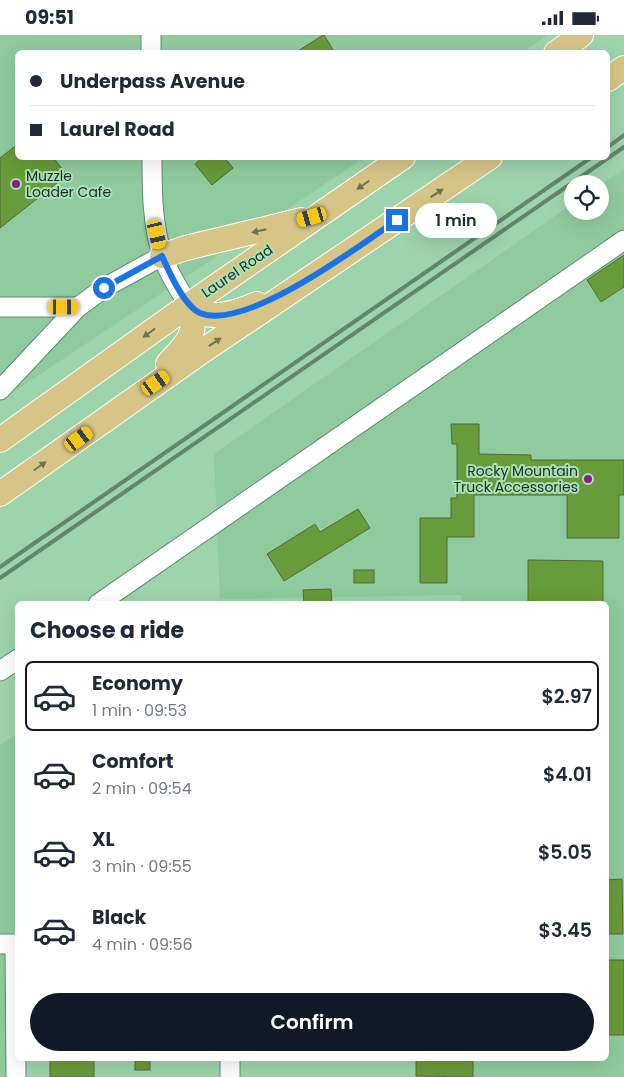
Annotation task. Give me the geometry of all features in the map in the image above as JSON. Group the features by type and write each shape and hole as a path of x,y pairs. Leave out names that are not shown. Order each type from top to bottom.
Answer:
{"main road":[{"path":"560,50 582,35"},
{"path":"610,78 624,68"},
{"name":"Laurel Road","path":"0,440 189,305 399,160"},
{"path":"0,494 303,283 486,160"},
{"path":"162,256 322,213"},
{"path":"189,305 205,314 231,313 244,310 303,283"},
{"path":"142,394 192,335 194,324 189,305"}],"street":[{"path":"151,35 151,50"},
{"path":"152,160 155,221 162,256 189,305"},
{"path":"102,601 624,240"},
{"path":"0,390 78,307 111,284 162,256"},
{"path":"0,307 78,307"},
{"path":"0,671 15,661"},
{"path":"8,944 15,981"},
{"path":"16,1061 16,1077"},
{"path":"230,1061 230,1077"}],"shaded area":[{"path":"0,35 548,35 526,50 15,50 15,160 361,160 0,401"},
{"path":"624,169 624,1077 459,1077 459,1061 609,1061 609,601 461,601 461,595 220,599 214,454 564,210 564,220 609,220 609,179"},
{"path":"15,735 16,1077 0,1077 0,745"}],"building":[{"path":"323,35 333,50 300,50"},
{"path":"15,146 15,160 55,160 67,175 0,228 0,158"},
{"path":"200,160 226,160 233,168 212,185 195,164"},
{"path":"624,255 624,287 601,302 587,280"},
{"path":"451,424 479,424 479,454 531,455 531,460 624,460 624,495 619,495 619,538 567,538 567,495 474,495 474,537 447,537 447,583 420,583 420,518 451,518 451,498 457,498 457,444 452,444"},
{"path":"358,509 370,528 284,581 267,554 315,524 320,532"},
{"path":"528,560 603,561 603,601 528,601"},
{"path":"354,570 374,570 374,583 354,583"},
{"path":"331,589 332,601 304,601 303,590"},
{"path":"622,879 623,934 609,934 609,880"},
{"path":"609,960 624,960 624,1035 609,1035"},
{"path":"50,1061 94,1061 94,1077 50,1077"},
{"path":"135,1061 150,1061 150,1070 135,1070"},
{"path":"416,1061 473,1061 473,1077 416,1076"}],"railway":[{"path":"610,146 624,135"},
{"path":"610,157 624,147"},
{"path":"0,567 588,160"},
{"path":"0,578 605,160"}],"place":[{"name":"Muzzle Loader Cafe","path":"16,184"},
{"name":"Rocky Mountain Truck Accessories","path":"588,479"}],"route":[{"path":"104,288 162,256 176,284 195,311 212,315 244,310 303,283 397,220"}]}
